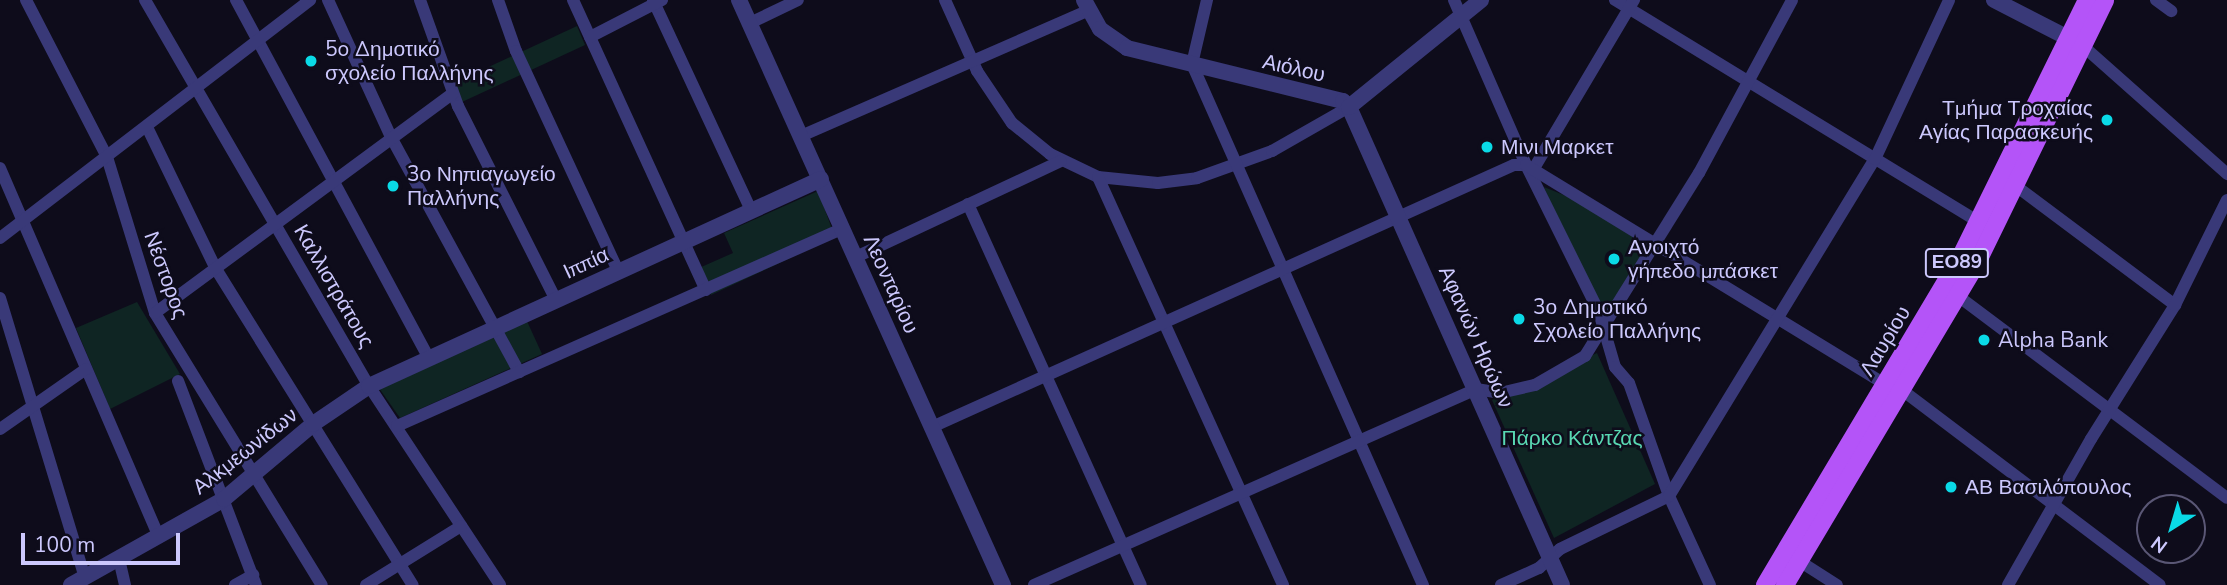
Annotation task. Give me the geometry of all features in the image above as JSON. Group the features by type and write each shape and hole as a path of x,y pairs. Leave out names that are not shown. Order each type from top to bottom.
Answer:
{"main road":[{"name":"Λαυρίου","path":"1894,387 1958,296 2015,186 2076,41 2087,0"},
{"name":"Λαυρίου","path":"1765,585 1793,557 1894,387 2076,41 2105,0"},
{"name":"Λαυρίου","path":"1785,585 1793,557"}],"street":[{"name":"Νέστορος","path":"26,0 107,158 155,313 321,585"},
{"name":"Καλλιστράτους","path":"145,0 369,386 500,585"},
{"path":"236,0 429,358"},
{"path":"0,238 310,0"},
{"path":"328,0 391,137 493,329 519,372"},
{"path":"420,0 453,93 556,300"},
{"path":"498,0 516,51 618,271"},
{"path":"573,0 706,290"},
{"name":"Λεονταρίου","path":"739,0 1003,585"},
{"path":"750,23 798,0"},
{"path":"945,0 972,62 1012,123 1061,161 1098,177 1158,183 1237,166 1349,107 1460,22 1481,0"},
{"path":"1207,0 1192,64 1423,585"},
{"path":"1454,0 1460,22 1599,312 1602,332 1615,366 1629,383 1669,496 1710,585"},
{"path":"1615,0 1632,5 1750,83 1980,223"},
{"path":"1034,585 1476,389 1500,393 1560,375 1585,356 1656,245 1750,83 1792,0"},
{"path":"1501,585 1539,568 1549,557 1669,496 1875,159 1949,0"},
{"path":"1994,0 2076,41 2227,174"},
{"path":"2156,0 2171,11"},
{"path":"590,37 657,1 751,210"},
{"path":"801,136 972,62 1086,5"},
{"name":"Αιόλου","path":"1086,5 1100,29 1120,44 1343,101 1349,107"},
{"path":"1529,168 1632,5"},
{"path":"155,313 453,93"},
{"name":"Αφανών Ηρώων","path":"1349,107 1562,585"},
{"path":"147,127 216,269 413,585"},
{"path":"856,257 1061,161"},
{"path":"932,427 1400,217 1499,169 1529,168 1894,387 2160,585"},
{"path":"0,169 159,537"},
{"path":"1098,177 1283,585"},
{"name":"Ιππία","path":"369,386 821,179"},
{"path":"2015,186 2175,305"},
{"path":"2008,585 2109,407 2175,305 2227,200"},
{"path":"968,204 1141,585"},
{"path":"397,426 843,228"},
{"path":"1958,296 2227,498"},
{"path":"0,298 35,408 78,581"},
{"path":"0,429 35,408 86,369"},
{"path":"178,381 254,580 235,585"},
{"name":"Αλκμεωνίδων","path":"78,581 224,499 313,424 369,386"},
{"path":"366,585 461,526"},
{"path":"1793,557 1837,585"},
{"path":"120,559 125,585"}],"green space":[{"path":"577,26 585,45 462,102 454,83"},
{"path":"1544,187 1576,200 1649,244 1599,324"},
{"path":"818,191 835,237 711,295 699,268 733,253 724,233"},
{"path":"137,302 180,374 110,409 76,328"},
{"path":"526,319 542,354 400,418 379,388"},
{"name":"Πάρκο Κάντζας","path":"1597,353 1655,484 1554,538 1492,400"}],"place":[{"name":"5o Δημοτικό σχολείο Παλλήνης","path":"311,61"},
{"name":"Τμήμα Τροχαίας Αγίας Παρασκευής","path":"2107,120"},
{"name":"Μινι Μαρκετ","path":"1487,147"},
{"name":"3ο Νηπιαγωγείο Παλλήνης","path":"393,186"},
{"name":"Ανοιχτό γήπεδο μπάσκετ","path":"1614,259"},
{"name":"3ο Δημοτικό Σχολείο Παλλήνης","path":"1519,319"},
{"name":"Alpha Bank","path":"1984,340"},
{"name":"ΑΒ Βασιλόπουλος","path":"1951,487"}]}
